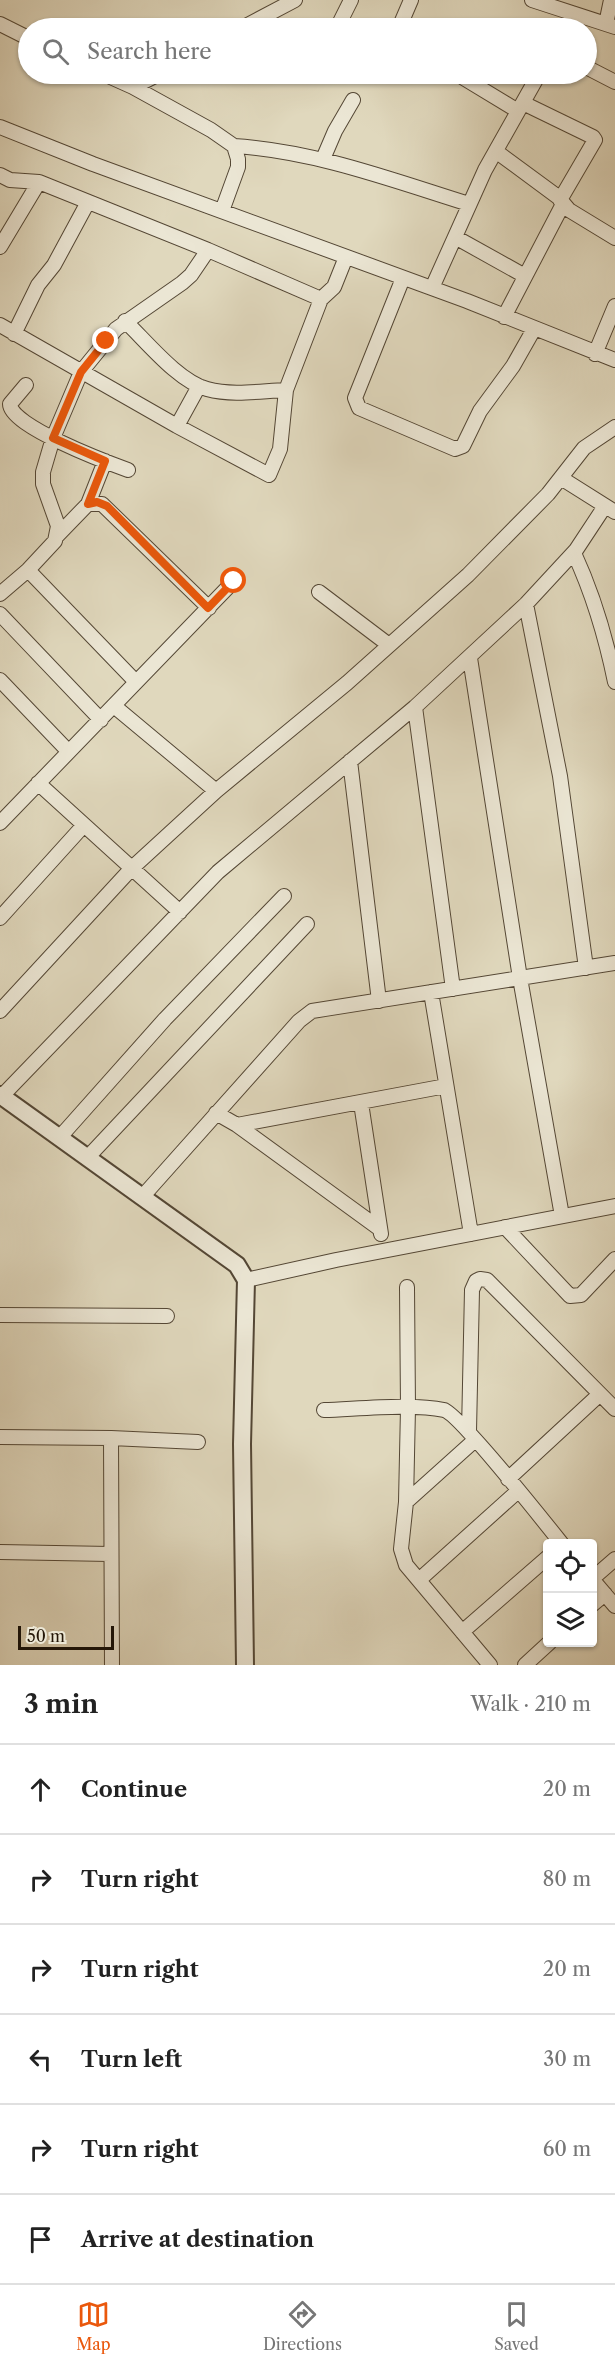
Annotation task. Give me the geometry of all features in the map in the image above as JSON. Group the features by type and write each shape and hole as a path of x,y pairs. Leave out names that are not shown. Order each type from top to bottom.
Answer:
{"street":[{"path":"261,18 295,0"},
{"path":"342,18 351,0"},
{"path":"403,18 411,0"},
{"path":"532,0 588,18"},
{"path":"611,0 611,25"},
{"path":"569,18 572,13"},
{"path":"0,24 18,33"},
{"path":"597,73 615,82"},
{"path":"126,84 211,130 234,146 268,148 323,159 469,204"},
{"path":"133,87 139,84"},
{"path":"476,84 521,107 592,137 596,143 562,202 504,317"},
{"path":"432,288 469,204 534,84"},
{"path":"323,159 335,131 353,100"},
{"path":"0,127 93,164 432,288 615,360"},
{"path":"222,211 238,167 234,146"},
{"path":"496,152 562,202 577,217 615,238"},
{"path":"0,175 10,180 39,182 208,250 321,299"},
{"path":"0,247 39,182"},
{"path":"14,334 38,285 54,266 88,202"},
{"path":"455,237 525,276"},
{"path":"57,536 56,516 43,484 45,460 81,372 116,329 182,283 191,275 208,250"},
{"path":"0,325 177,426 269,475 280,449 286,390 321,299 334,287 346,257"},
{"path":"403,278 355,398 356,403 359,408 454,449 463,446 480,411 513,366 534,329"},
{"path":"595,354 615,306"},
{"path":"125,321 168,363 199,386 236,393 286,390"},
{"path":"26,385 12,400 11,411 19,419 53,438 128,470"},
{"path":"177,426 199,386"},
{"path":"0,1011 132,868 216,791 347,683 468,575 548,494 584,448 615,427"},
{"path":"0,594 51,547 57,536 88,504 105,461"},
{"path":"245,1665 242,1444 246,1280 237,1265 1,1096 218,872 470,658 574,553 610,509 561,478"},
{"path":"88,504 97,502 107,506 208,608"},
{"path":"574,553 584,574 608,648 615,682"},
{"path":"28,570 136,682"},
{"path":"0,823 234,581"},
{"path":"319,592 389,645"},
{"path":"526,604 560,776 586,968"},
{"path":"0,614 101,720"},
{"path":"470,658 520,978 562,1216"},
{"path":"0,680 68,751"},
{"path":"114,706 216,791"},
{"path":"415,707 453,989"},
{"path":"350,761 379,1000"},
{"path":"38,783 180,912"},
{"path":"0,918 84,825"},
{"path":"60,1137 165,1018 284,896"},
{"path":"88,1157 307,924"},
{"path":"143,1196 298,1021 312,1011 615,963"},
{"path":"431,992 471,1234"},
{"path":"237,1125 446,1086"},
{"path":"361,1103 384,1251"},
{"path":"216,1113 237,1125 380,1229"},
{"path":"246,1280 615,1206"},
{"path":"506,1227 570,1296 581,1295 615,1259"},
{"path":"406,1502 472,1435 472,1290 476,1281 480,1279 487,1280 615,1409"},
{"path":"407,1287 406,1502 401,1549 406,1565 490,1665"},
{"path":"0,1316 167,1316"},
{"path":"508,1479 600,1395"},
{"path":"324,1410 408,1408 443,1410 450,1413 472,1435 558,1539"},
{"path":"0,1437 111,1438 198,1442"},
{"path":"111,1438 112,1665"},
{"path":"419,1580 518,1491"},
{"path":"0,1552 110,1554"},
{"path":"597,1575 615,1559"},
{"path":"462,1632 543,1561"},
{"path":"597,1585 615,1606"},
{"path":"597,1601 605,1594"},
{"path":"525,1665 545,1647"}],"route":[{"path":"106,341 81,372 53,438 105,461 88,504 97,502 107,506 208,608 234,581"}]}
